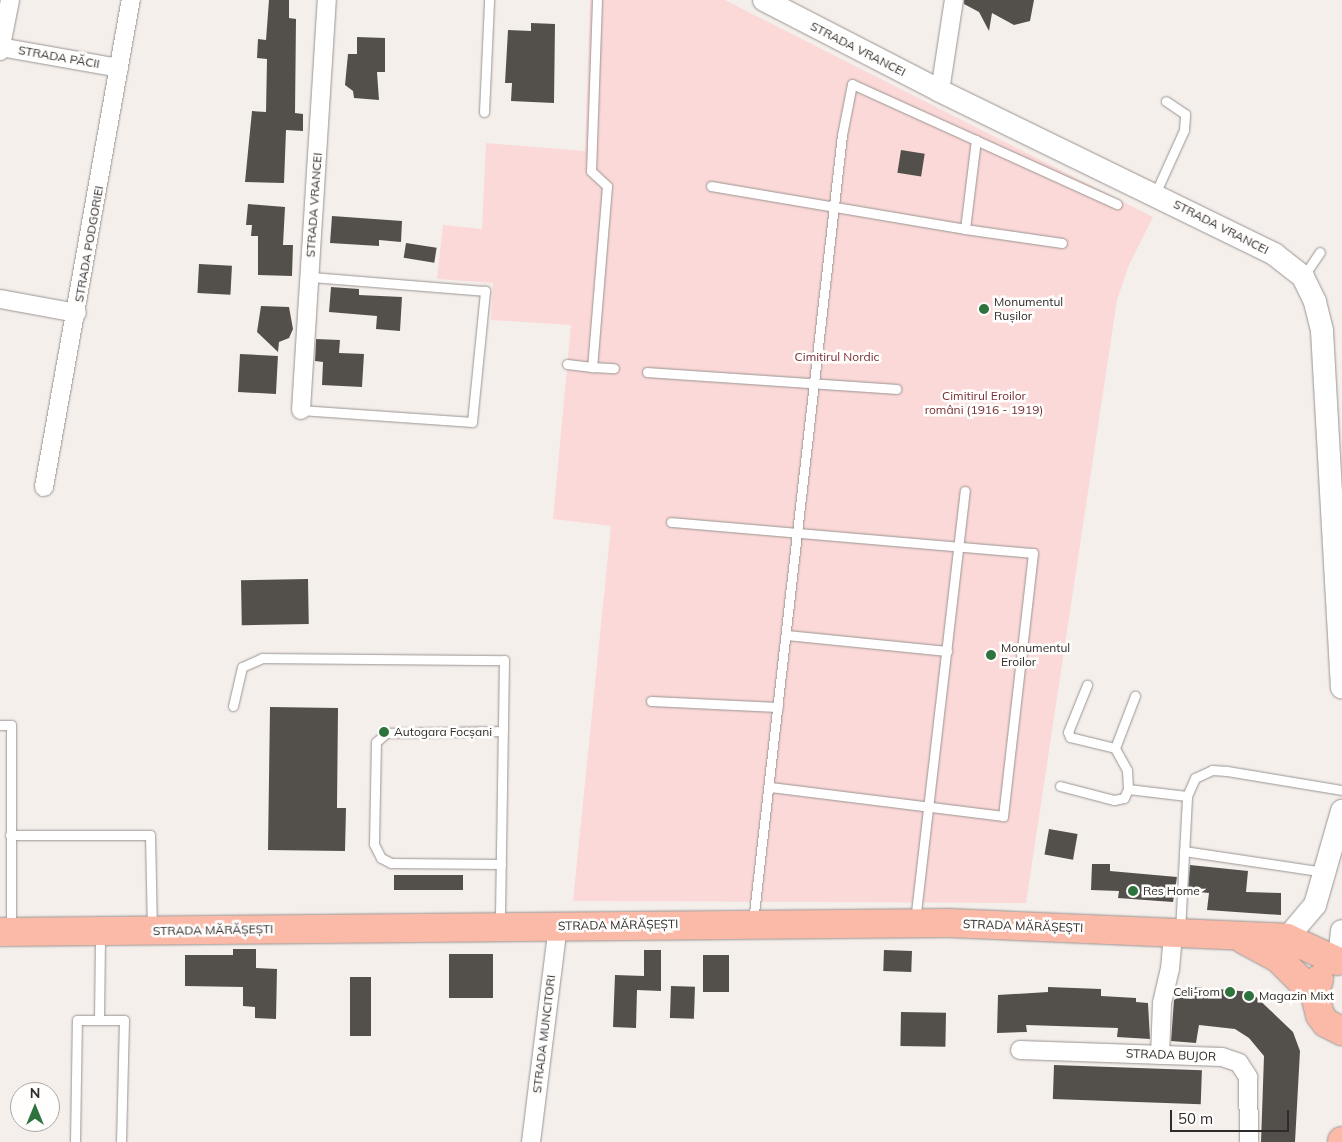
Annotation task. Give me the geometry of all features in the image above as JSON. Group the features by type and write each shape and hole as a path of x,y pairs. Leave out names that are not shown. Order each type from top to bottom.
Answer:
{"main road":[{"name":"STRADA MĂRĂȘEȘTI","path":"6,932 754,922 915,923 1176,931 1287,938 1339,960"},
{"name":"STRADA MĂRĂȘEȘTI","path":"1235,936 1278,958 1315,995"},
{"path":"1339,960 1319,978 1315,995 1326,1023 1342,1031"}],"street":[{"path":"0,49 10,0"},
{"name":"STRADA PODGORIEI","path":"44,487 77,313 131,0"},
{"name":"STRADA VRANCEI","path":"301,410 327,0"},
{"name":"STRADA VRANCEI","path":"764,0 940,91 1155,194 1274,254 1303,277 1315,302 1322,331 1342,688"},
{"path":"940,91 954,0"},
{"name":"STRADA PĂCII","path":"0,49 119,68"},
{"path":"0,299 77,313"},
{"path":"1287,938 1315,905 1342,811"},
{"name":"STRADA MUNCITORI","path":"531,1142 558,926"},
{"path":"1160,1055 1162,1003 1176,931"},
{"path":"1339,960 1342,931"},
{"name":"STRADA BUJOR","path":"1020,1050 1222,1057 1239,1062 1248,1077 1249,1142"}],"lane":[{"path":"484,112 489,0"},
{"path":"592,367 607,186 591,171 598,0"},
{"path":"754,922 834,207 852,84 1117,204"},
{"path":"1155,194 1184,130 1185,114 1166,101"},
{"path":"966,229 976,140"},
{"path":"711,186 966,229 1062,243"},
{"path":"1303,277 1320,252"},
{"path":"301,410 472,422 485,291 310,277"},
{"path":"567,364 614,368"},
{"path":"647,372 896,389"},
{"path":"915,923 965,491"},
{"path":"671,522 1033,553 1003,816 769,787"},
{"path":"786,635 947,651"},
{"path":"233,706 242,667 262,658 504,660 500,926"},
{"path":"1060,786 1114,800 1124,798 1128,789 1128,770 1115,748 1070,737 1068,732 1087,685"},
{"path":"1115,748 1135,696"},
{"path":"651,701 778,707"},
{"path":"0,725 11,725 14,781 5,806 10,835 6,932"},
{"path":"502,864 391,863 381,858 374,844 376,742 400,730 503,731"},
{"path":"1176,931 1187,796 1195,778 1212,770 1342,790"},
{"path":"1128,789 1187,796"},
{"path":"10,835 150,835 152,930"},
{"path":"1184,851 1326,872"},
{"path":"99,1020 100,931"},
{"path":"75,1142 77,1020 124,1020 121,1142"}],"green space":[{"name":"Cimitirul Nordic","path":"590,0 725,0 1153,217 1129,265 1117,300 1026,903 573,901 611,526 553,519 571,325 491,320 493,283 437,279 443,225 482,229 486,143 585,151"}],"building":[{"path":"269,0 289,0 289,18 296,19 295,113 303,114 303,131 286,130 284,183 245,182 252,111 266,112 267,59 257,58 258,39 266,40"},
{"path":"964,0 1034,0 1030,21 1014,25 992,13 989,31 979,12 964,4"},
{"path":"531,23 555,24 554,103 511,101 512,83 505,83 508,30 531,31"},
{"path":"357,37 385,38 385,72 377,72 379,100 354,98 353,91 345,85 348,54 357,54"},
{"path":"901,150 925,154 921,176 897,173"},
{"path":"248,204 285,207 283,245 293,245 292,276 258,275 258,236 251,236 252,225 246,225"},
{"path":"332,216 402,221 401,242 379,240 379,246 330,243"},
{"path":"406,243 437,248 434,263 404,258"},
{"path":"199,264 232,266 230,295 197,293"},
{"path":"331,287 359,289 359,295 402,297 400,331 376,329 377,316 329,312"},
{"path":"261,306 289,307 293,329 289,338 279,342 278,352 257,332"},
{"path":"316,339 340,340 339,353 364,354 362,387 322,385 323,362 315,361"},
{"path":"240,354 278,356 276,394 238,392"},
{"path":"308,579 309,624 242,625 241,580"},
{"path":"270,707 338,708 337,808 346,808 345,851 268,850"},
{"path":"1049,829 1078,834 1073,860 1044,855"},
{"path":"1092,864 1110,864 1110,871 1177,877 1173,902 1118,898 1119,891 1091,890"},
{"path":"1190,865 1248,871 1246,892 1281,893 1281,915 1207,910 1209,893 1188,891"},
{"path":"394,875 463,875 463,890 394,890"},
{"path":"233,949 256,949 256,968 277,969 276,1019 255,1018 255,1007 243,1006 243,987 185,986 185,955 233,955"},
{"path":"644,950 661,950 661,991 637,990 636,1028 613,1027 615,975 644,976"},
{"path":"884,950 912,951 911,972 883,971"},
{"path":"449,954 493,954 493,998 449,998"},
{"path":"703,955 729,955 729,992 703,992"},
{"path":"350,977 371,977 371,1036 350,1036"},
{"path":"671,986 695,987 694,1019 670,1018"},
{"path":"1048,987 1101,989 1101,996 1136,998 1136,1002 1148,1003 1150,1039 1117,1037 1118,1028 1026,1025 1027,1032 997,1033 998,995 1048,992"},
{"path":"1195,987 1251,992 1293,1032 1300,1051 1295,1142 1261,1142 1264,1056 1249,1038 1235,1029 1199,1025 1196,1043 1171,1041 1174,1000"},
{"path":"901,1012 946,1013 945,1047 900,1046"},
{"path":"1054,1065 1202,1070 1201,1104 1053,1099"}],"place":[{"name":"Monumentul Rușilor","path":"984,309"},
{"name":"Monumentul Eroilor","path":"991,655"},
{"name":"Autogara Focșani","path":"384,732"},
{"name":"Res Home","path":"1133,891"},
{"name":"Celi-rom","path":"1230,992"},
{"name":"Magazin Mixt","path":"1249,996"}],"park label":[{"name":"Cimitirul Eroilor români (1916 - 1919)","path":"984,403"}]}
